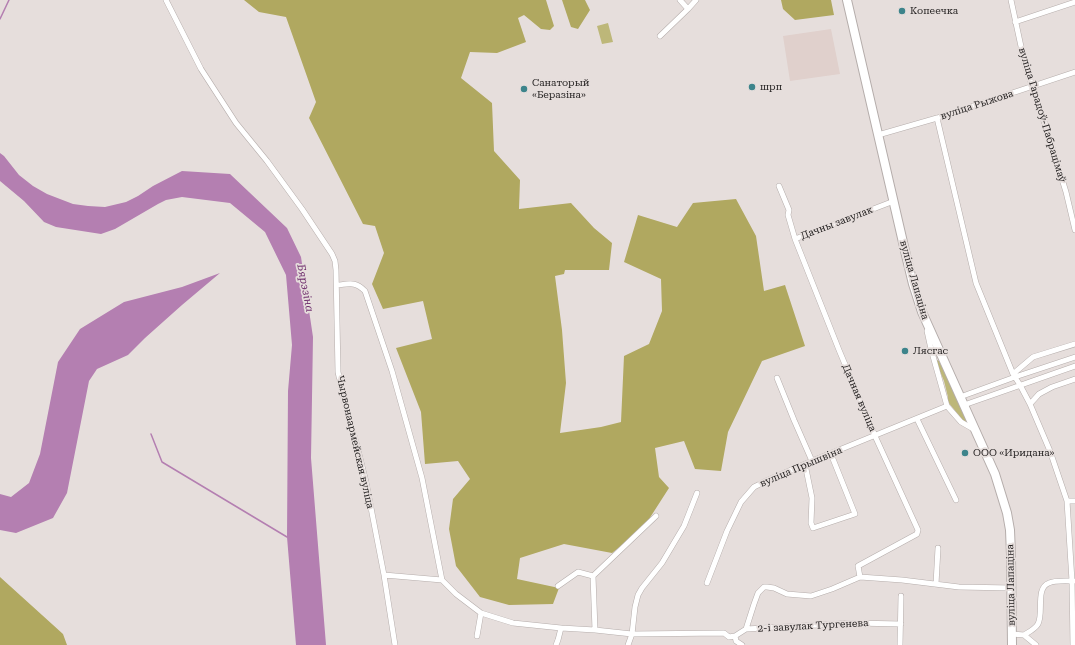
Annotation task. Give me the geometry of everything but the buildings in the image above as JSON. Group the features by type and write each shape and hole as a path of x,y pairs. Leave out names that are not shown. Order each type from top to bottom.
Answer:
{"main road":[{"name":"вуліца Лапаціна","path":"847,0 914,284 925,320 995,474 1007,513 1010,543 1012,645"}],"street":[{"name":"Чырвонаармейская вуліца","path":"166,0 201,69 236,122 302,209 332,254 335,261 337,286 338,372 344,404 356,442 366,482 384,575 395,645"},
{"path":"680,0 688,9"},
{"path":"660,36 696,0"},
{"name":"вуліца Гарадоў-Пабрацімаў","path":"1011,0 1025,65 1066,192 1075,230"},
{"path":"1015,22 1075,2"},
{"name":"вуліца Рыжова","path":"878,135 937,118 1075,72"},
{"path":"937,118 976,282 1014,375 1030,404 1050,451 1067,501 1073,581 1073,645"},
{"name":"Дачная вуліца","path":"779,186 789,210 788,215 795,239 839,350 875,436 918,530 917,534 858,566 860,577"},
{"name":"Дачны завулак","path":"795,239 894,201"},
{"path":"337,286 354,284 360,286 365,291 392,371 422,478 442,580 456,594 481,612 513,622 632,634 724,633 729,637 735,636 736,641 742,645"},
{"path":"925,320 931,349 947,406 961,422 976,431"},
{"path":"1014,375 1032,357 1075,344"},
{"path":"960,397 1014,375 1075,357"},
{"path":"964,405 1075,366"},
{"path":"777,378 812,461"},
{"path":"1030,404 1039,394 1052,387 1075,379"},
{"name":"вуліца Прышвіна","path":"707,583 727,530 741,502 754,487 812,461 947,406"},
{"path":"917,419 956,500"},
{"path":"805,464 812,498 811,523 813,528 855,514 831,454"},
{"path":"628,645 632,634 638,595 662,563 684,526 697,493"},
{"path":"1067,501 1075,501"},
{"path":"594,630 593,576 656,516"},
{"path":"936,584 938,548"},
{"path":"558,586 578,572 593,576"},
{"path":"384,575 442,580"},
{"path":"746,629 758,593 764,587 774,588 787,594 811,596 860,577 902,580 959,587 1011,588"},
{"path":"1012,634 1024,635 1032,631 1038,624 1043,587 1049,582 1073,581"},
{"path":"900,645 901,596"},
{"path":"477,636 481,612"},
{"name":"2-і завулак Тургенева","path":"735,636 746,629 854,623 901,624"},
{"path":"556,645 561,628"},
{"path":"1024,635 1036,645"}],"shaded area":[{"path":"244,0 546,0 554,26 550,30 541,29 524,15 518,18 526,42 497,53 470,52 461,78 492,103 494,151 520,180 519,209 571,203 594,228 612,243 609,270 565,270 564,274 555,276 562,330 566,383 560,433 601,427 621,422 624,356 649,344 662,311 661,279 624,262 638,215 677,227 693,203 736,199 756,236 764,291 785,285 805,346 762,361 728,432 721,471 695,469 684,441 655,448 659,477 669,488 642,530 612,553 564,544 520,558 517,579 559,588 553,604 509,605 480,597 456,566 449,529 453,499 470,479 458,461 425,464 421,412 396,348 432,339 423,301 383,309 372,284 384,253 375,226 363,224 309,118 316,102 286,17 259,12"},
{"path":"562,0 585,0 590,10 578,29 571,27"},
{"path":"781,0 831,0 834,15 795,20 783,9"},
{"path":"608,23 613,42 602,44 597,26"},
{"path":"831,29 840,74 790,81 783,36"},
{"path":"937,360 939,361 968,421 967,424 948,402 944,381 936,362"},
{"path":"0,577 63,634 67,645 0,645"}],"water":[{"name":"Бярэзіна","path":"0,153 19,175 33,186 47,194 73,204 88,206 105,207 126,202 182,171 230,174 287,228 301,257 313,337 311,458 326,645 296,645 287,537 288,391 292,345 286,275 265,232 230,203 182,197 166,200 115,229 101,234 56,227 44,222 24,201 0,181"},
{"path":"220,273 182,305 128,355 97,369 89,381 67,493 53,518 16,533 0,530 0,494 11,497 29,483 40,454 58,362 80,329 124,302 182,287"}],"waterway":[{"path":"0,19 9,0"},
{"path":"151,434 162,462 287,537"}],"place":[{"name":"Копеечка","path":"902,11"},
{"name":"шрп","path":"752,87"},
{"name":"Санаторый «Беразіна»","path":"524,89"},
{"name":"Лясгас","path":"905,351"},
{"name":"ООО «Иридана»","path":"965,453"}]}
